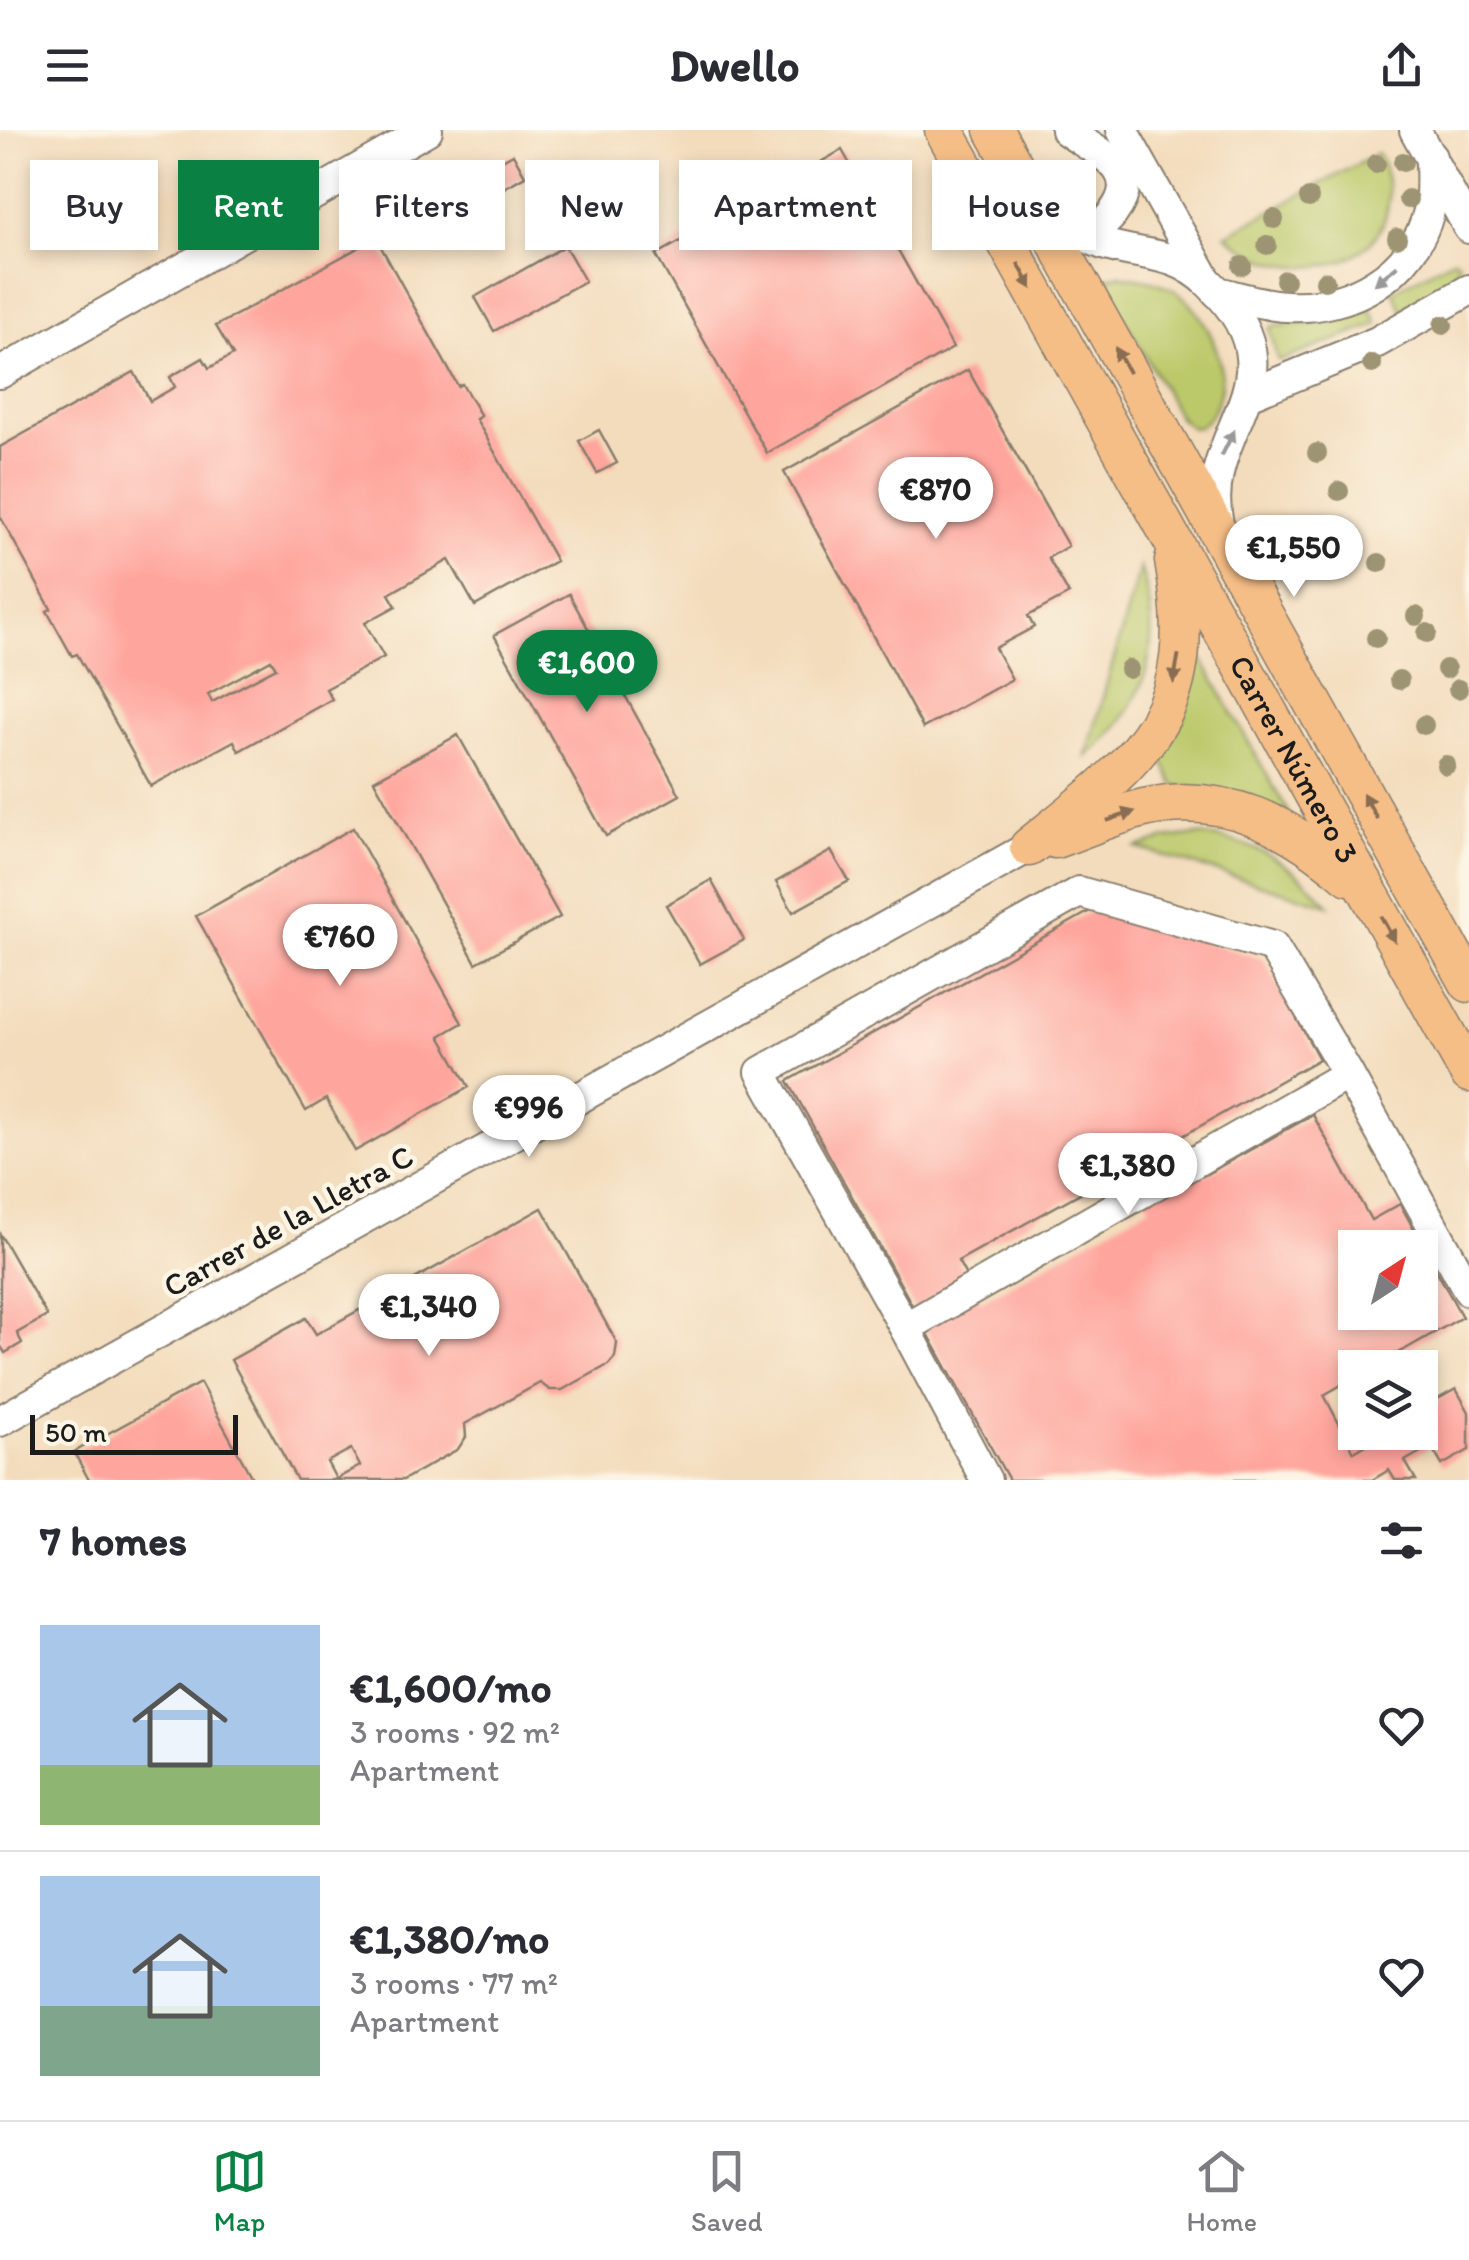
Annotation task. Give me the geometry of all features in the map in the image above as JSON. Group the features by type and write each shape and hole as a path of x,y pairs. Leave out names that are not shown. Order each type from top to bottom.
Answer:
{"main road":[{"name":"Carrer Número 3","path":"944,130 1469,1073"},
{"name":"Carrer Número 3","path":"994,130 1011,160"},
{"name":"Carrer Número 3","path":"1061,250 1469,983"},
{"path":"1029,848 1132,760 1166,709 1177,674 1182,605 1170,538"},
{"path":"1029,848 1142,808 1206,803 1233,807 1294,834 1366,890"}],"street":[{"path":"0,373 427,130"},
{"path":"1066,130 1115,164 1124,186 1119,204 1096,227"},
{"path":"1122,130 1248,342 1252,370 1248,395 1215,476 1213,503 1220,537"},
{"path":"1415,130 1469,228"},
{"path":"1096,240 1158,254 1212,286 1285,306 1354,296 1386,278 1404,258 1428,214 1432,190 1430,157"},
{"path":"1248,395 1376,342 1469,290"},
{"name":"Carrer de la Lletra C","path":"0,1421 1029,848"},
{"path":"986,1480 762,1072 1080,892 1273,947 1469,1291"},
{"path":"905,1328 1348,1074"}],"green space":[{"path":"1378,153 1387,180 1388,204 1382,225 1371,242 1354,255 1309,267 1282,264 1252,253 1226,235"},
{"path":"1454,258 1459,262 1452,279 1402,310 1393,291"},
{"path":"1111,276 1173,290 1193,306 1204,322 1219,359 1221,378 1212,413 1199,427 1191,428 1179,417 1107,287"},
{"path":"1369,305 1378,324 1277,359 1270,329 1273,326 1326,322"},
{"path":"1140,567 1151,622 1146,671 1124,716 1086,757"},
{"path":"1195,652 1289,814 1174,785 1161,757 1183,718"},
{"path":"1197,835 1236,842 1270,856 1301,877 1329,905 1137,848"}],"building":[{"path":"842,150 848,160 824,160"},
{"path":"513,154 525,176 505,187 502,160"},
{"path":"679,242 679,250 898,250 953,348 767,453 656,255"},
{"path":"354,250 383,250 458,386 462,384 481,416 476,419 556,561 475,606 449,560 389,594 396,606 365,623 384,657 326,689 332,699 239,751 234,741 151,786 77,654 72,656 0,516 0,447 134,372 150,401 175,387 170,377 203,358 209,368 233,355 216,326","holes":["271,660 276,668 212,702 208,694"]},
{"path":"558,250 567,250 585,281 494,331 475,297"},
{"path":"968,370 1068,546 1048,558 1069,594 1028,616 1034,627 995,648 1012,679 923,728 784,472"},
{"path":"599,430 617,463 597,473 579,441"},
{"path":"569,594 680,795 606,836 494,635"},
{"path":"458,735 560,917 476,963 374,780"},
{"path":"353,828 462,1023 440,1036 469,1087 355,1151 326,1099 306,1111 196,916"},
{"path":"831,851 849,881 793,912 776,882"},
{"path":"711,880 744,940 700,964 666,905"},
{"path":"1092,910 1264,959 1319,1059 1181,1137 1203,1176 1313,1115 1371,1220 1400,1204 1414,1230 1338,1230 1338,1330 1438,1330 1438,1273 1462,1317 1404,1350 1338,1350 1338,1387 1324,1395 1338,1422 1338,1450 1424,1450 1405,1461 1416,1480 1395,1480 1389,1470 1372,1480 1009,1480 788,1081","holes":["1127,1167 1150,1206 980,1301 958,1261"]},
{"path":"542,1208 617,1343 615,1357 608,1365 562,1390 550,1390 540,1383 465,1424 466,1437 458,1449 403,1480 297,1480 231,1360 306,1318 316,1334","holes":["351,1449 360,1466 336,1479 327,1462"]},
{"path":"0,1234 47,1316 17,1333 22,1343 5,1353 0,1345"},
{"path":"200,1383 253,1480 89,1480 74,1452"},
{"path":"1456,1389 1469,1412 1469,1450 1442,1465 1433,1450 1438,1450 1438,1399"}]}
